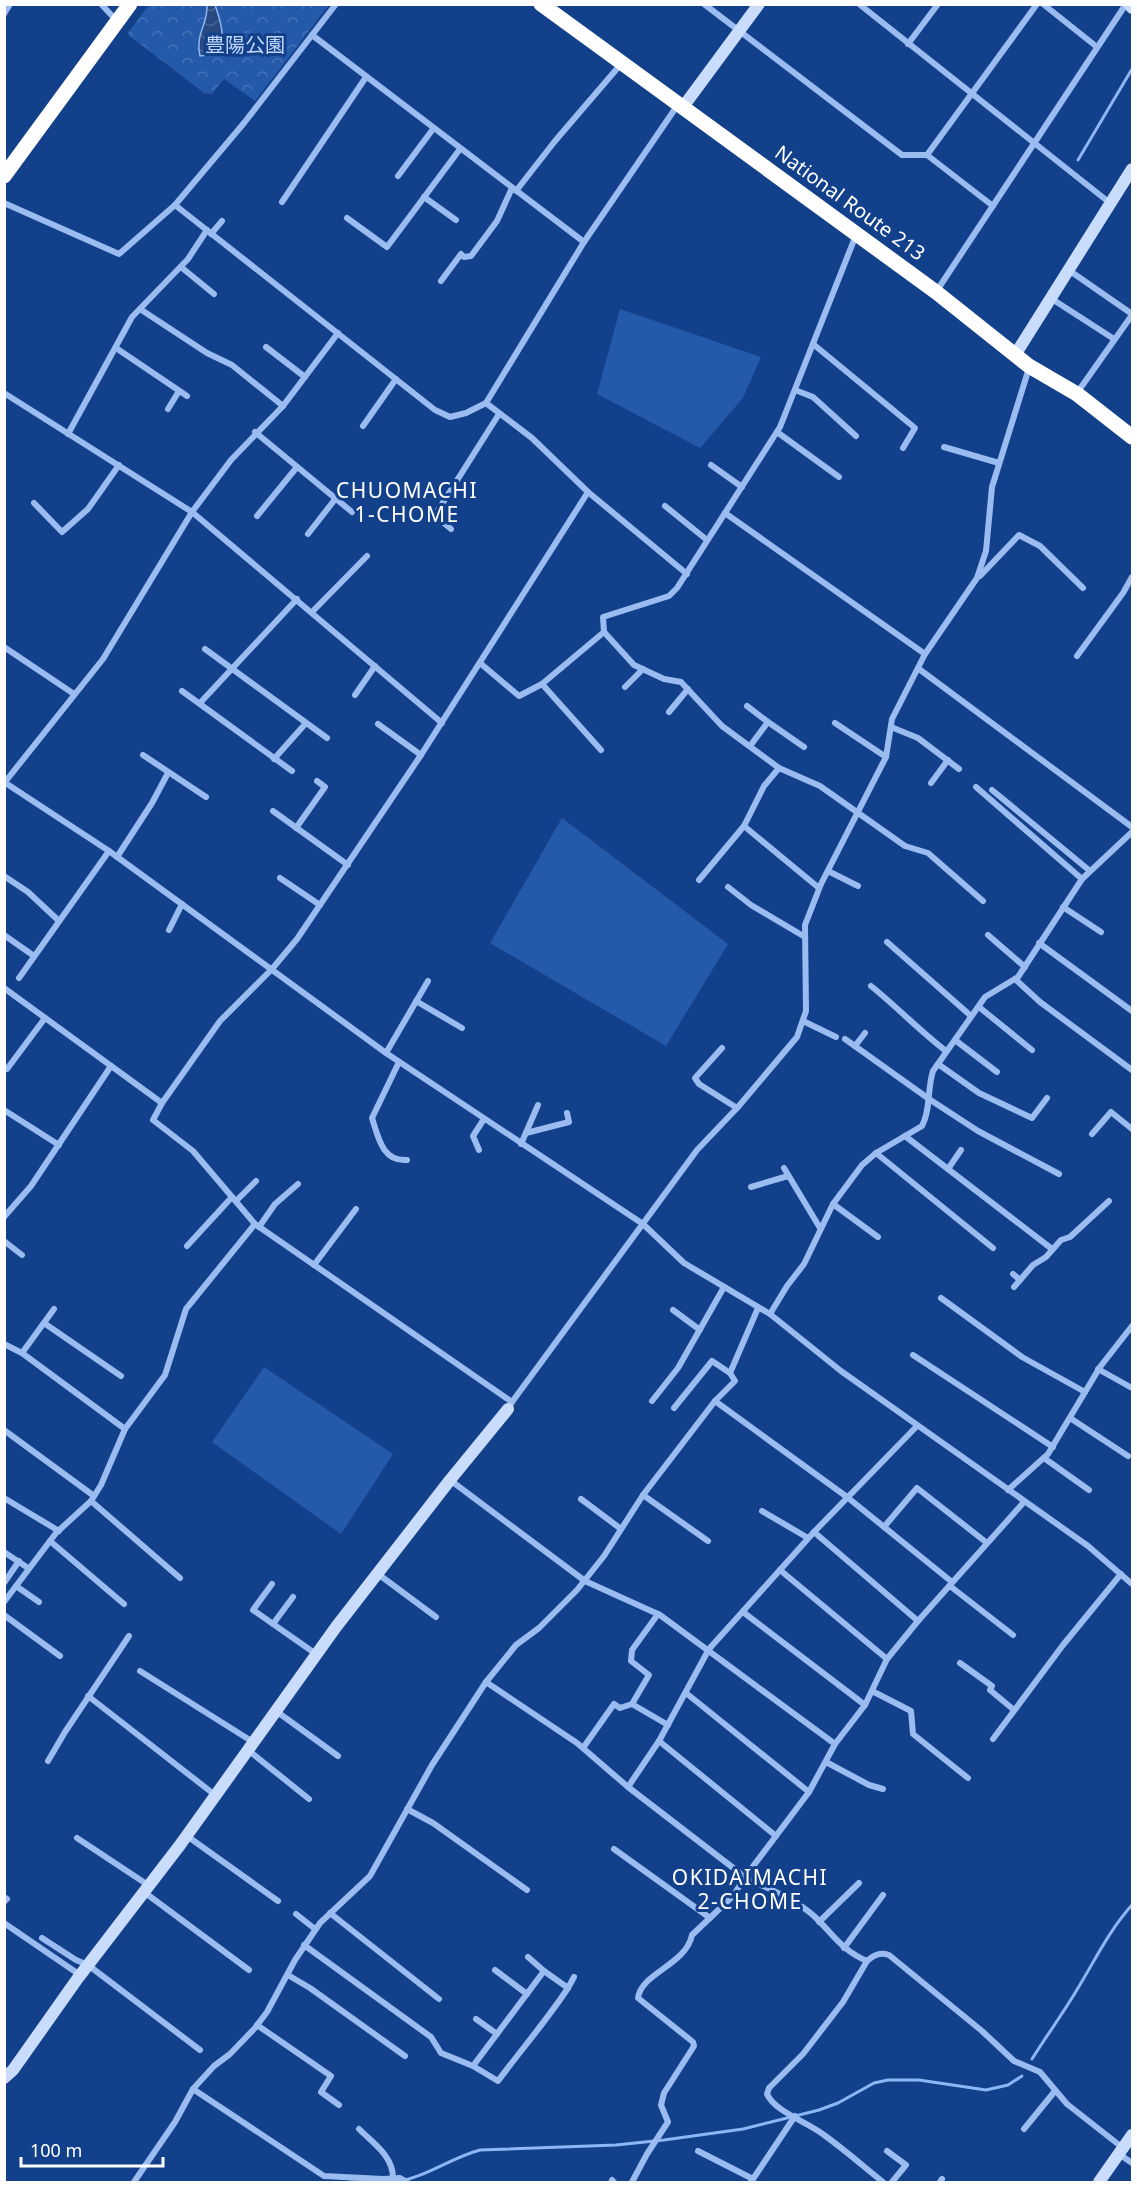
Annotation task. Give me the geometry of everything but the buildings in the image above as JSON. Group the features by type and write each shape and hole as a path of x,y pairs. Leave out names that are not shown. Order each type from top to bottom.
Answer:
{"highway":[{"path":"4,176 130,4"},
{"name":"National Route 213","path":"541,4 936,292 1029,366 1077,394 1132,437"}],"street":[{"path":"4,14 10,4"},
{"path":"101,4 118,21"},
{"path":"4,203 119,254 175,205 244,123 336,4"},
{"path":"704,4 902,156 927,155 993,206"},
{"path":"175,205 435,410 450,417 466,413 486,403 584,242 681,105 759,4"},
{"path":"859,4 1111,204"},
{"path":"908,44 938,4"},
{"path":"927,155 1037,4"},
{"path":"1044,4 1097,47"},
{"path":"936,292 1097,47 1127,4 1132,8"},
{"path":"312,35 584,242"},
{"path":"441,282 461,254 464,257 471,256 497,221 514,189 621,64"},
{"path":"282,202 366,77"},
{"path":"398,176 433,129"},
{"path":"347,218 387,247 460,149"},
{"path":"1015,355 1070,271 1132,169"},
{"path":"424,197 456,220"},
{"path":"69,434 132,317 188,260 208,232 222,221"},
{"path":"857,234 777,432 687,574 669,596 603,617 604,632 634,665 664,679 681,682 722,726 779,768 820,786 905,846 928,853 983,901"},
{"path":"181,267 214,294"},
{"path":"1070,271 1132,315 1077,394"},
{"path":"1052,299 1114,339"},
{"path":"140,309 207,353 232,365 283,406"},
{"path":"338,333 283,406 255,432 192,512 103,659 5,782 109,851 386,1053 643,1224 684,1263 770,1314 841,1371 1024,1503 1088,1546 1132,1584"},
{"path":"813,344 915,428 903,447"},
{"path":"116,348 187,396"},
{"path":"266,348 305,377"},
{"path":"977,578 986,551 992,487 1029,366"},
{"path":"363,426 396,379"},
{"path":"795,390 813,397 856,436"},
{"path":"168,409 179,391"},
{"path":"4,393 192,512 442,723"},
{"path":"486,403 532,438 588,492 687,574"},
{"path":"451,530 438,518 436,512 499,414"},
{"path":"255,432 352,512"},
{"path":"777,432 840,477"},
{"path":"944,447 999,462"},
{"path":"34,503 62,532 88,509 119,465"},
{"path":"711,465 742,487"},
{"path":"257,516 297,467"},
{"path":"510,1405 257,1226 193,1151 153,1120 162,1103 220,1021 272,969 320,906 442,723 588,492"},
{"path":"308,534 336,498"},
{"path":"665,506 707,540"},
{"path":"725,513 925,654"},
{"path":"6,2074 187,1836 316,1654 510,1405 697,1150 737,1108 798,1037 806,1011 805,925 819,888 886,757 892,719 925,654 977,578 1019,535 1040,546 1083,588"},
{"path":"312,612 367,556"},
{"path":"1077,656 1132,577"},
{"path":"200,704 297,599"},
{"path":"480,663 519,696 542,684 604,632"},
{"path":"4,646 74,694"},
{"path":"205,649 327,738"},
{"path":"355,695 375,666"},
{"path":"625,687 643,669"},
{"path":"919,669 1132,827"},
{"path":"542,684 600,750"},
{"path":"669,712 688,689"},
{"path":"182,691 292,771"},
{"path":"747,706 804,747"},
{"path":"750,746 768,722"},
{"path":"274,759 306,723"},
{"path":"835,723 886,757"},
{"path":"378,724 421,755"},
{"path":"891,727 918,738 958,769"},
{"path":"143,756 206,797"},
{"path":"930,783 948,760"},
{"path":"699,880 744,826 764,786 779,768"},
{"path":"117,857 152,803 168,773"},
{"path":"296,828 325,787 317,781"},
{"path":"976,787 1082,879"},
{"path":"992,790 1090,871"},
{"path":"273,812 348,865"},
{"path":"744,826 819,888"},
{"path":"770,1314 786,1286 804,1264 833,1204 862,1165 876,1153 922,1126 926,1120 930,1080 946,1051 985,997 1015,979 1082,879 1131,835"},
{"path":"19,978 109,851"},
{"path":"828,871 858,886"},
{"path":"4,886 7,878 28,892 59,921"},
{"path":"280,878 320,906"},
{"path":"728,887 752,905 805,937"},
{"path":"169,930 182,904"},
{"path":"1063,907 1101,932"},
{"path":"4,935 34,956"},
{"path":"988,935 1025,967"},
{"path":"887,942 971,1016"},
{"path":"1039,943 1132,1011"},
{"path":"1015,979 1040,1002 1132,1070"},
{"path":"386,1053 428,981"},
{"path":"872,986 946,1051"},
{"path":"4,988 162,1103"},
{"path":"416,1001 462,1028"},
{"path":"979,1007 1032,1050"},
{"path":"4,1067 7,1069 45,1018"},
{"path":"803,1021 836,1037"},
{"path":"855,1047 865,1033"},
{"path":"845,1039 978,1131 1059,1174"},
{"path":"955,1041 997,1072"},
{"path":"722,1048 695,1078 699,1084 737,1108"},
{"path":"399,1062 372,1118 382,1149 399,1161 407,1160"},
{"path":"938,1064 979,1093 1032,1118 1047,1098"},
{"path":"4,1217 31,1186 111,1066"},
{"path":"521,1144 538,1105"},
{"path":"4,1110 59,1145"},
{"path":"1092,1134 1111,1112 1132,1129"},
{"path":"526,1133 569,1122 567,1113"},
{"path":"478,1150 473,1136 484,1119"},
{"path":"905,1136 1052,1249"},
{"path":"948,1169 961,1150"},
{"path":"876,1153 993,1248"},
{"path":"784,1168 820,1228"},
{"path":"751,1187 788,1176"},
{"path":"187,1246 234,1199 256,1181"},
{"path":"4,1602 50,1541 93,1498 125,1429 165,1375 186,1309 275,1204 298,1184"},
{"path":"1014,1287 1033,1265 1046,1257 1061,1240 1070,1237 1109,1201"},
{"path":"833,1204 878,1237"},
{"path":"315,1265 356,1209"},
{"path":"4,1241 22,1255"},
{"path":"1013,1274 1020,1280"},
{"path":"652,1401 678,1368 724,1287"},
{"path":"940,1298 1022,1357 1085,1392"},
{"path":"730,1373 758,1308"},
{"path":"22,1353 54,1309"},
{"path":"673,1310 700,1330"},
{"path":"44,1323 121,1376"},
{"path":"1008,1490 1053,1447 1098,1369 1132,1326"},
{"path":"4,1344 22,1353 125,1429"},
{"path":"913,1355 1053,1447"},
{"path":"134,2182 175,2122 193,2089 258,2025 315,1929 370,1876 450,1736 486,1682 516,1645 555,1613 585,1581 643,1495 716,1401 735,1381 730,1373 712,1361 674,1408"},
{"path":"1098,1369 1132,1388"},
{"path":"716,1401 847,1497 1013,1635"},
{"path":"1070,1418 1128,1456"},
{"path":"628,1787 659,1741 709,1649 808,1538 917,1426"},
{"path":"4,1430 93,1498 180,1578"},
{"path":"1044,1458 1089,1490"},
{"path":"450,1480 585,1581 658,1614 709,1649 835,1744"},
{"path":"884,1527 917,1488 987,1544"},
{"path":"643,1495 708,1540"},
{"path":"4,1498 59,1531"},
{"path":"581,1499 621,1529"},
{"path":"632,2182 668,2122 661,2105 664,2093 694,2046 693,2042 638,1998 639,1992 648,1982 679,1959 691,1941 692,1935 733,1896 809,1792 835,1744 865,1705 887,1659 1024,1503"},
{"path":"762,1511 808,1538"},
{"path":"814,1532 918,1621"},
{"path":"50,1541 124,1604"},
{"path":"4,1552 28,1568"},
{"path":"4,1583 19,1562"},
{"path":"780,1570 887,1659"},
{"path":"378,1574 436,1617"},
{"path":"993,1739 1063,1645 1121,1574"},
{"path":"272,1584 253,1610 316,1654"},
{"path":"16,1586 39,1602"},
{"path":"273,1624 293,1597"},
{"path":"743,1612 865,1705"},
{"path":"582,1748 614,1704 620,1708 632,1704 649,1675 631,1661 632,1650 658,1614"},
{"path":"4,1615 60,1656"},
{"path":"48,1761 129,1636"},
{"path":"960,1663 992,1686 990,1690 1014,1710"},
{"path":"140,1671 251,1746 309,1799"},
{"path":"486,1682 582,1748 628,1787 745,1877 799,1904 852,1955 867,1961"},
{"path":"872,1691 911,1711 913,1734 968,1778"},
{"path":"686,1693 809,1792"},
{"path":"88,1696 216,1795"},
{"path":"632,1704 668,1725"},
{"path":"276,1711 338,1756"},
{"path":"659,1741 776,1836"},
{"path":"826,1762 869,1785 883,1789"},
{"path":"407,1809 433,1823 527,1890"},
{"path":"187,1836 278,1901"},
{"path":"77,1838 249,1970"},
{"path":"614,1849 710,1918"},
{"path":"819,1922 860,1882"},
{"path":"844,1948 883,1895"},
{"path":"4,1897 7,1899 4,1902"},
{"path":"330,1913 439,1999"},
{"path":"296,1914 315,1929"},
{"path":"4,1923 84,1970 200,2050"},
{"path":"42,1938 76,1960 84,1970"},
{"path":"304,1945 431,2037 441,2053 472,2066 498,2081 556,2007 574,1977"},
{"path":"878,2181 823,2134 778,2108 767,2094 769,2088 803,2054 843,2002 867,1961 873,1955 882,1952 890,1955 982,2031 1014,2061 1040,2072 1066,2104 1132,2161"},
{"path":"528,1957 568,1988"},
{"path":"495,1970 527,1994"},
{"path":"472,2066 544,1971"},
{"path":"288,1975 310,1988 405,2056"},
{"path":"476,2019 496,2034"},
{"path":"258,2025 332,2076 321,2092 339,2105"},
{"path":"193,2089 324,2176 400,2178 407,2182"},
{"path":"1024,2129 1055,2091"},
{"path":"698,2151 752,2181 795,2116"},
{"path":"359,2129 389,2159 393,2166 393,2178"},
{"path":"1099,2182 1132,2135"},
{"path":"887,2151 906,2165 892,2182"}],"green space":[{"name":"豊陽公園","path":"149,5 329,5 255,101 224,79 212,94 204,93 127,34"},
{"path":"620,309 761,357 743,398 700,448 597,394"},
{"path":"562,818 728,944 666,1046 490,943"},
{"path":"264,1367 393,1454 341,1534 212,1442"}],"water":[{"path":"207,5 215,5 222,37 217,50 200,56 199,41 206,18"}],"waterway":[{"path":"1078,160 1132,69"},
{"path":"1032,2059 1073,1997 1110,1934 1132,1905"},
{"path":"395,2182 417,2176 480,2150 616,2145 743,2129 819,2110 838,2103 874,2083 888,2080 919,2080 986,2090 1008,2085 1022,2076"},
{"path":"350,2182 360,2182"}],"district":[{"name":"CHUOMACHI 1-CHOME","path":"407,503"},
{"name":"OKIDAIMACHI 2-CHOME","path":"750,1890"}]}
